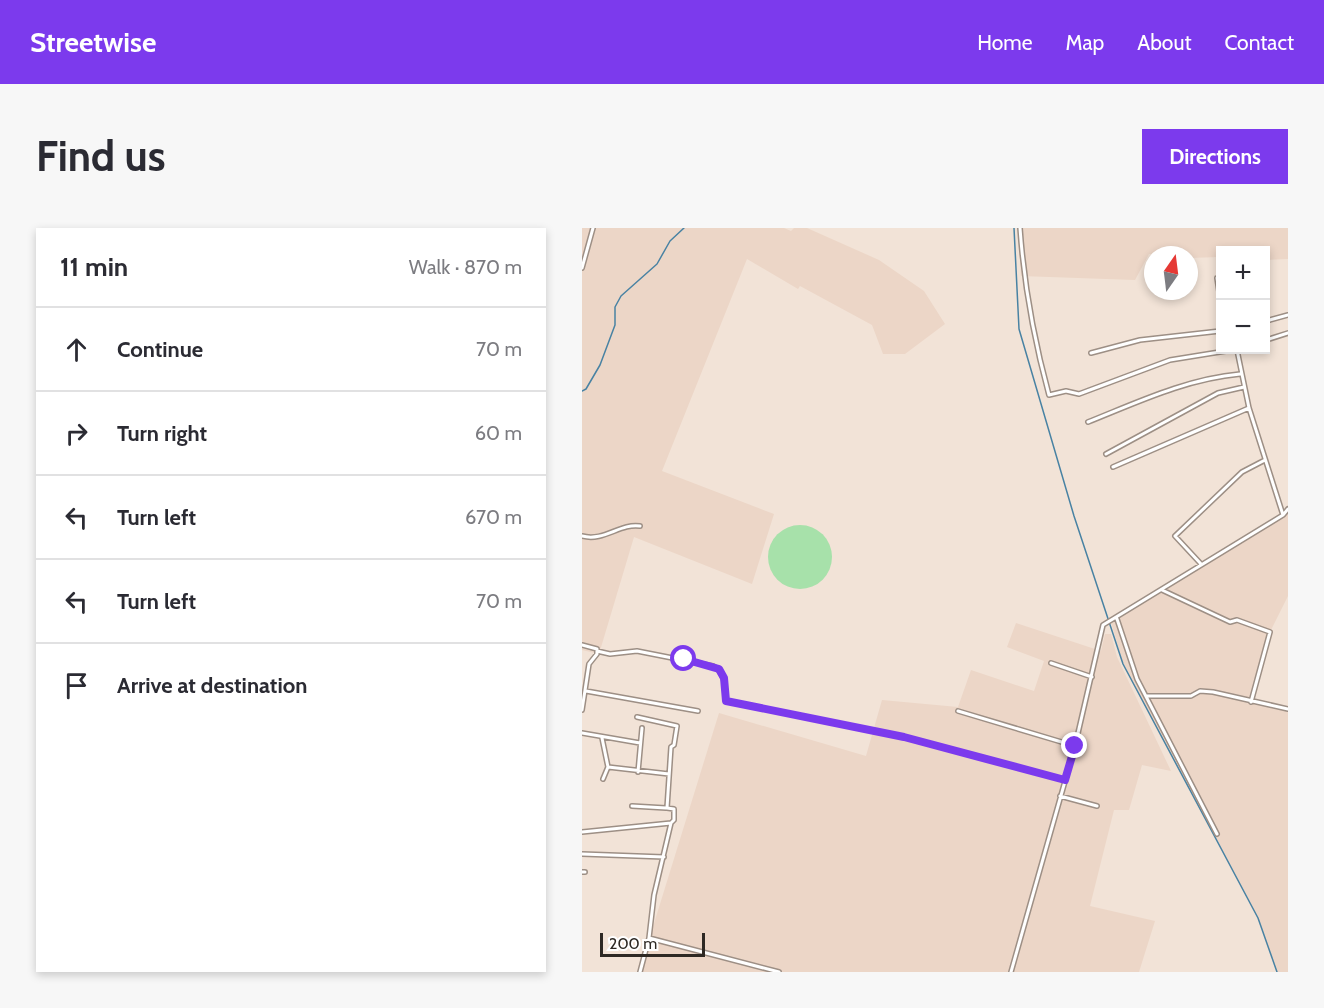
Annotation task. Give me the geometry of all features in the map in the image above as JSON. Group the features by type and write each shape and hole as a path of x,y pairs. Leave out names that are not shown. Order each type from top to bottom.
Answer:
{"street":[{"path":"582,268 592,228"},
{"path":"1020,228 1023,272 1039,357 1049,395 1066,391 1079,394 1170,360 1216,353"},
{"path":"1270,320 1288,315"},
{"path":"1091,353 1140,340 1216,332"},
{"path":"1270,339 1288,333"},
{"path":"1238,354 1249,408 1283,515"},
{"path":"1088,422 1175,387 1214,376 1240,374"},
{"path":"1106,454 1218,393 1244,387"},
{"path":"1113,467 1249,408"},
{"path":"1201,564 1175,536 1242,472 1265,460"},
{"path":"1011,972 1075,746 1103,625 1117,619 1201,564 1283,515 1288,509"},
{"path":"582,536 590,538 608,535 630,525 640,526"},
{"path":"1162,590 1230,622 1237,620 1270,632 1251,702"},
{"path":"1117,619 1137,679 1218,834"},
{"path":"582,645 610,654 637,651 713,666 719,669 724,678 726,701 904,737 1065,780"},
{"path":"582,710 589,664 597,651"},
{"path":"1051,663 1092,677"},
{"path":"586,691 698,711"},
{"path":"1145,696 1191,696 1200,691 1213,692 1288,709"},
{"path":"958,711 1075,746"},
{"path":"637,717 677,726 675,745 671,747 667,808"},
{"path":"638,772 642,728"},
{"path":"582,734 640,743"},
{"path":"602,738 608,767 603,779"},
{"path":"608,767 669,774"},
{"path":"1060,796 1097,806"},
{"path":"632,806 674,809 674,820 671,823 654,895 649,938 639,972"},
{"path":"582,832 671,823"},
{"path":"582,854 664,857"},
{"path":"649,938 779,972"}],"shaded area":[{"path":"582,228 784,228 791,231 794,228 807,228 879,260 924,291 945,324 905,354 883,354 872,325 800,286 798,289 747,259 662,471 774,514 752,584 634,537 599,654 582,650"},
{"path":"1018,228 1288,228 1288,259 1270,260 1270,246 1216,246 1216,257 1198,258 1198,246 1144,246 1144,263 1135,280 1021,276"},
{"path":"1288,509 1288,596 1270,632 1252,702 1288,709 1288,972 1277,972 1258,918 1123,664 1111,622 1283,515"},
{"path":"1016,623 1101,651 1105,634 1111,634 1117,657 1171,771 1142,765 1129,810 1114,810 1090,906 1155,921 1139,972 639,972 719,713 866,756 882,700 958,707 971,670 1034,691 1044,661 1007,647"}],"green space":[{"path":"800,525 818,531 826,539 832,557 826,575 818,583 800,589 782,583 774,575 768,557 774,539 782,531"}],"waterway":[{"path":"582,391 586,389 600,365 615,325 615,307 621,296 657,264 670,241 684,228"},
{"path":"1014,228 1019,329 1074,516 1123,664 1258,918 1277,972"}],"route":[{"path":"684,659 719,669 724,678 726,701 904,737 967,756 1065,780 1075,746"}]}
